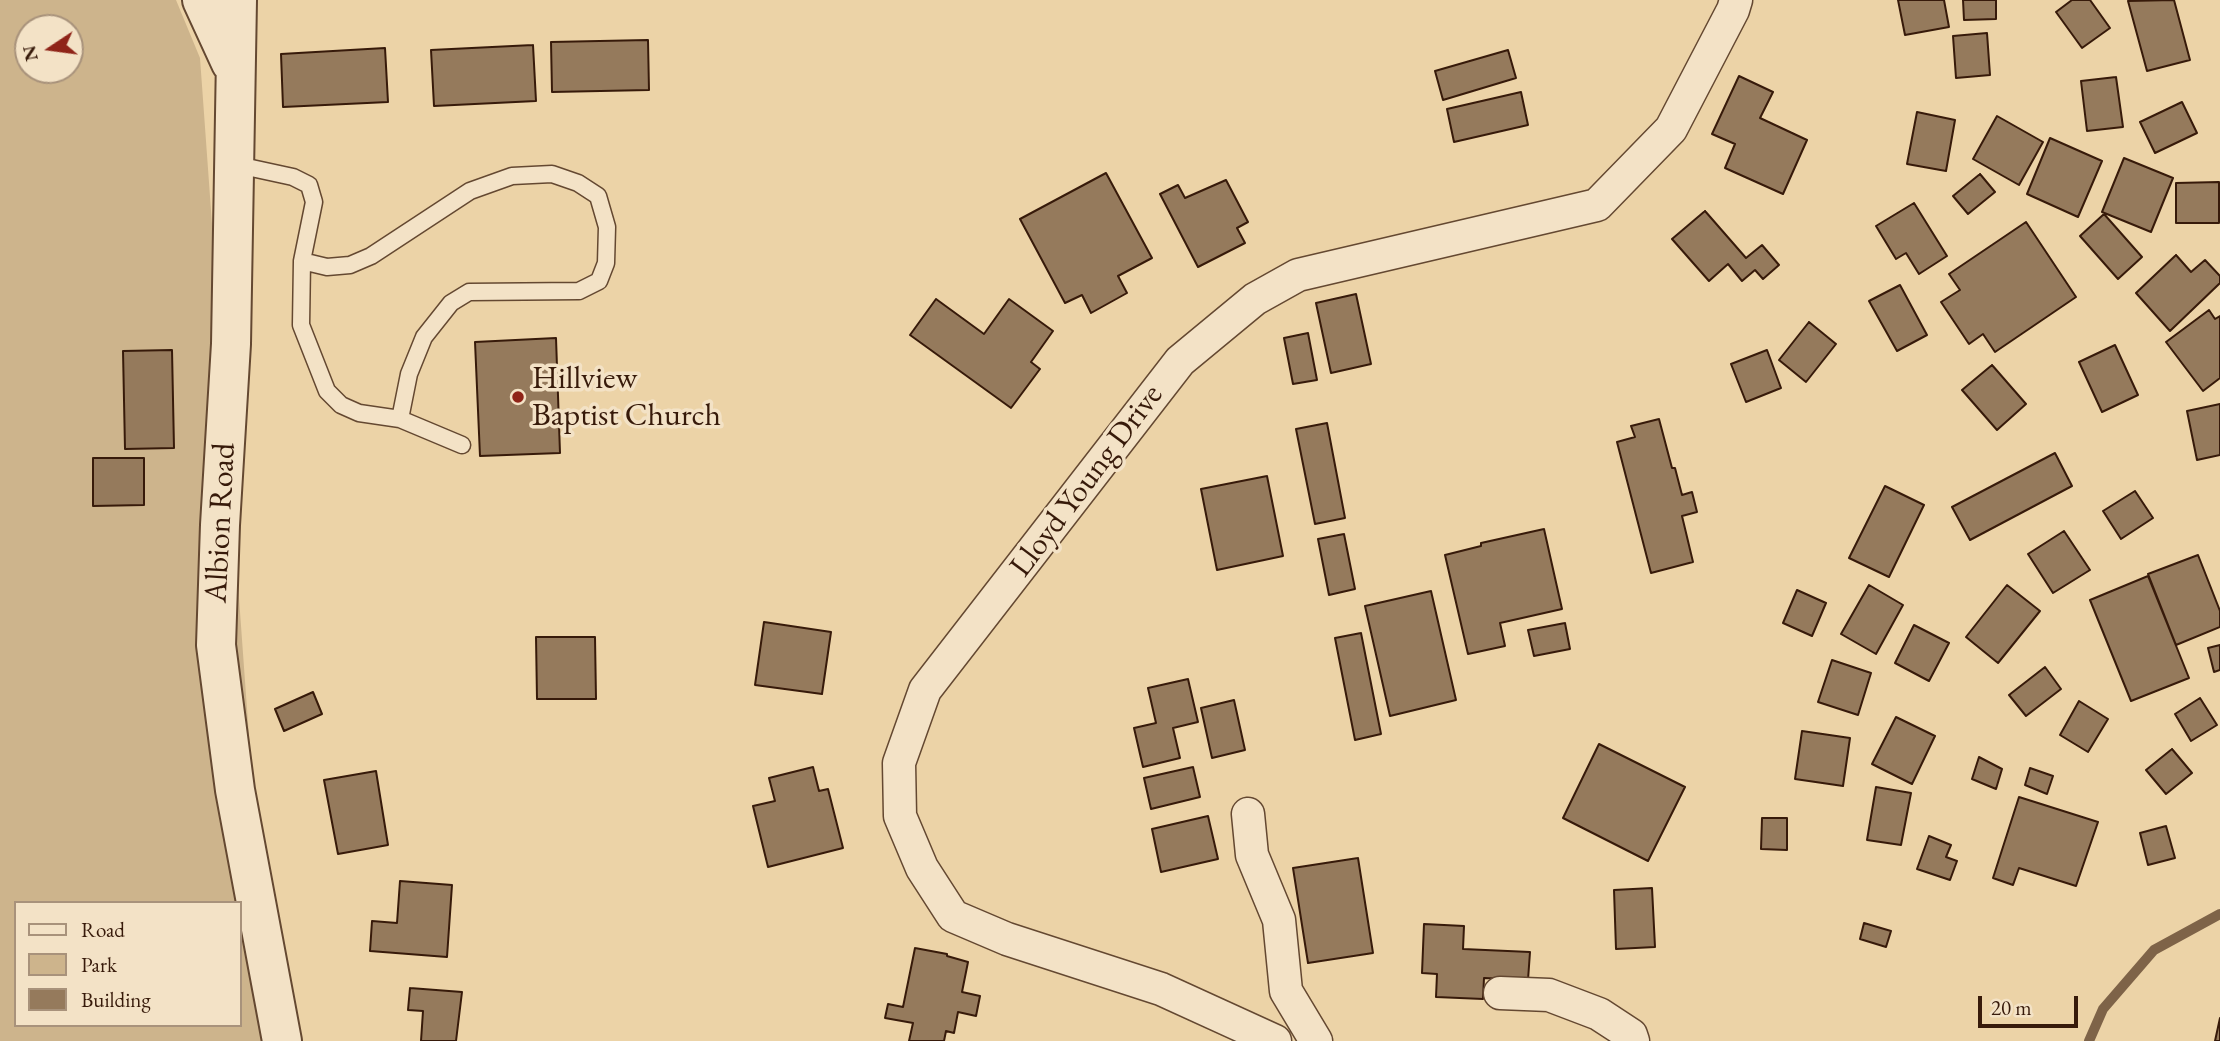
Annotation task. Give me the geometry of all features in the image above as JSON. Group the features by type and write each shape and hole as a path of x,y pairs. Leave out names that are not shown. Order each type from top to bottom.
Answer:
{"street":[{"path":"202,0 236,74"},
{"name":"Albion Road","path":"237,0 231,344 216,645 235,790 282,1041"},
{"name":"Lloyd Young Drive","path":"1275,1041 1161,989 1007,939 953,916 922,868 900,816 899,763 925,690 1180,360 1255,299 1298,275 1597,205 1671,130 1736,0"},
{"path":"1248,814 1252,855 1279,920 1286,991 1316,1041"},
{"path":"1500,993 1549,995 1600,1014 1630,1035 1633,1041"}],"lane":[{"path":"233,164 293,177 309,185 314,202 302,261 301,325 327,391 341,405 359,414 400,419 462,445"},
{"path":"302,261 327,267 350,265 371,256 470,191 512,176 552,174 578,183 598,196 607,227 606,262 599,281 579,291 469,292 451,303 424,337 409,374 400,419"}],"green space":[{"path":"0,0 176,0 200,58 271,1041 0,1041"}],"building":[{"path":"1898,0 1944,0 1949,27 1905,35"},
{"path":"1963,0 1996,0 1996,19 1964,20"},
{"path":"2072,0 2090,0 2110,28 2082,48 2056,12"},
{"path":"2174,0 2190,60 2147,71 2128,1"},
{"path":"1987,33 1990,75 1956,78 1953,36"},
{"path":"648,40 649,90 552,92 551,42"},
{"path":"533,45 536,101 434,106 431,50"},
{"path":"385,48 388,102 283,107 281,54"},
{"path":"1508,50 1516,78 1443,100 1435,71"},
{"path":"1739,76 1773,92 1760,118 1807,140 1783,194 1725,168 1735,144 1712,134"},
{"path":"2116,77 2123,127 2087,131 2081,81"},
{"path":"1521,92 1528,125 1454,142 1447,109"},
{"path":"2182,102 2197,133 2155,153 2140,122"},
{"path":"1917,112 1955,120 1946,171 1907,164"},
{"path":"1997,116 2043,142 2019,185 1973,159"},
{"path":"2050,138 2102,161 2078,217 2027,194"},
{"path":"2124,158 2173,178 2151,232 2102,212"},
{"path":"1106,173 1152,258 1118,276 1127,293 1091,313 1082,295 1065,303 1020,219"},
{"path":"1980,174 1995,192 1968,214 1953,196"},
{"path":"1226,180 1248,222 1237,228 1245,243 1198,267 1160,194 1178,185 1185,198"},
{"path":"2219,182 2219,223 2176,223 2176,183"},
{"path":"1914,203 1947,256 1919,274 1906,253 1896,259 1876,226"},
{"path":"1705,211 1746,258 1762,245 1779,265 1763,279 1755,270 1742,281 1728,264 1709,281 1672,239"},
{"path":"2104,214 2142,257 2118,279 2080,236"},
{"path":"2026,222 2076,297 1995,352 1983,334 1969,344 1941,302 1960,290 1949,274"},
{"path":"2176,255 2191,272 2205,260 2220,276 2220,283 2170,331 2136,293"},
{"path":"1900,285 1927,335 1897,351 1869,301"},
{"path":"1356,294 1371,364 1331,373 1316,303"},
{"path":"936,299 984,334 1009,299 1053,331 1031,362 1040,369 1011,408 910,335"},
{"path":"2209,310 2215,319 2220,316 2220,378 2203,391 2166,342"},
{"path":"1809,322 1836,344 1806,382 1779,360"},
{"path":"1308,333 1317,380 1293,384 1284,338"},
{"name":"Hillview Baptist Church","path":"556,338 560,453 480,456 475,342"},
{"path":"2115,345 2138,395 2102,412 2079,362"},
{"path":"172,350 174,448 125,449 123,351"},
{"path":"1767,350 1781,388 1746,402 1731,364"},
{"path":"1992,365 2026,404 1997,430 1962,390"},
{"path":"2220,404 2220,455 2197,460 2187,411"},
{"path":"1659,419 1682,495 1692,492 1697,512 1682,516 1693,562 1651,573 1617,442 1635,437 1631,426"},
{"path":"1327,423 1345,518 1315,524 1296,429"},
{"path":"2055,453 2072,486 1970,540 1952,507"},
{"path":"93,458 144,458 144,505 93,506"},
{"path":"1267,476 1283,556 1217,570 1201,489"},
{"path":"1885,486 1924,505 1889,577 1849,558"},
{"path":"2135,491 2153,518 2121,539 2103,511"},
{"path":"1544,529 1562,609 1500,623 1505,646 1468,654 1445,555 1481,546 1481,543"},
{"path":"2064,531 2090,570 2053,593 2028,554"},
{"path":"1344,534 1355,589 1329,595 1318,539"},
{"path":"2198,555 2220,611 2220,627 2176,645 2148,574"},
{"path":"2148,576 2189,678 2131,701 2090,600"},
{"path":"1869,585 1903,605 1876,654 1841,634"},
{"path":"2007,585 2040,611 1998,663 1966,637"},
{"path":"1797,590 1826,603 1812,636 1783,623"},
{"path":"1431,591 1456,700 1390,716 1365,606"},
{"path":"764,622 831,632 822,694 755,685"},
{"path":"1565,623 1570,649 1534,656 1528,630"},
{"path":"1914,625 1949,643 1929,681 1895,663"},
{"path":"1361,633 1381,734 1355,740 1335,638"},
{"path":"536,637 595,637 596,699 537,699"},
{"path":"2220,645 2220,670 2214,672 2208,648"},
{"path":"1832,660 1871,673 1858,715 1818,702"},
{"path":"2045,667 2061,689 2026,716 2009,695"},
{"path":"1188,679 1198,722 1173,728 1180,758 1143,767 1134,728 1156,723 1148,688"},
{"path":"313,692 322,714 284,731 275,709"},
{"path":"2200,698 2217,725 2191,741 2175,714"},
{"path":"1234,700 1245,750 1212,758 1201,708"},
{"path":"2079,701 2108,719 2088,752 2060,735"},
{"path":"1896,717 1935,736 1912,784 1872,764"},
{"path":"1802,731 1850,738 1843,786 1795,779"},
{"path":"1599,744 1685,787 1648,861 1563,818"},
{"path":"2172,749 2192,773 2166,794 2146,770"},
{"path":"1979,757 2002,769 1996,789 1972,779"},
{"path":"813,767 819,791 828,789 843,848 768,867 753,806 775,801 769,778"},
{"path":"1193,767 1200,797 1151,809 1144,778"},
{"path":"2030,768 2053,776 2047,794 2025,785"},
{"path":"376,771 388,845 338,854 324,780"},
{"path":"1876,787 1911,793 1901,845 1867,840"},
{"path":"2019,797 2098,822 2076,886 2019,868 2013,885 1993,878"},
{"path":"1208,816 1218,859 1161,872 1152,829"},
{"path":"1762,818 1787,818 1787,850 1761,849"},
{"path":"2166,826 2175,858 2148,865 2140,833"},
{"path":"1929,836 1951,845 1946,857 1957,861 1950,880 1917,869"},
{"path":"1358,858 1373,953 1308,963 1293,868"},
{"path":"400,881 452,885 447,957 370,951 372,921 397,923"},
{"path":"1652,888 1655,947 1616,949 1614,890"},
{"path":"1864,923 1891,931 1886,947 1860,939"},
{"path":"1424,924 1464,926 1463,949 1530,952 1528,980 1484,978 1483,999 1436,997 1437,974 1422,973"},
{"path":"915,948 947,954 968,962 962,992 980,996 976,1016 958,1012 954,1033 946,1031 944,1041 909,1041 913,1023 885,1018 888,1004 903,1007"},
{"path":"410,988 462,992 456,1041 421,1041 423,1011 408,1010"},
{"path":"2220,1018 2220,1041 2215,1041"}],"waterway":[{"path":"2089,1041 2103,1009 2154,950 2220,914"}],"place":[{"name":"Hillview Baptist Church","path":"518,397"}]}
